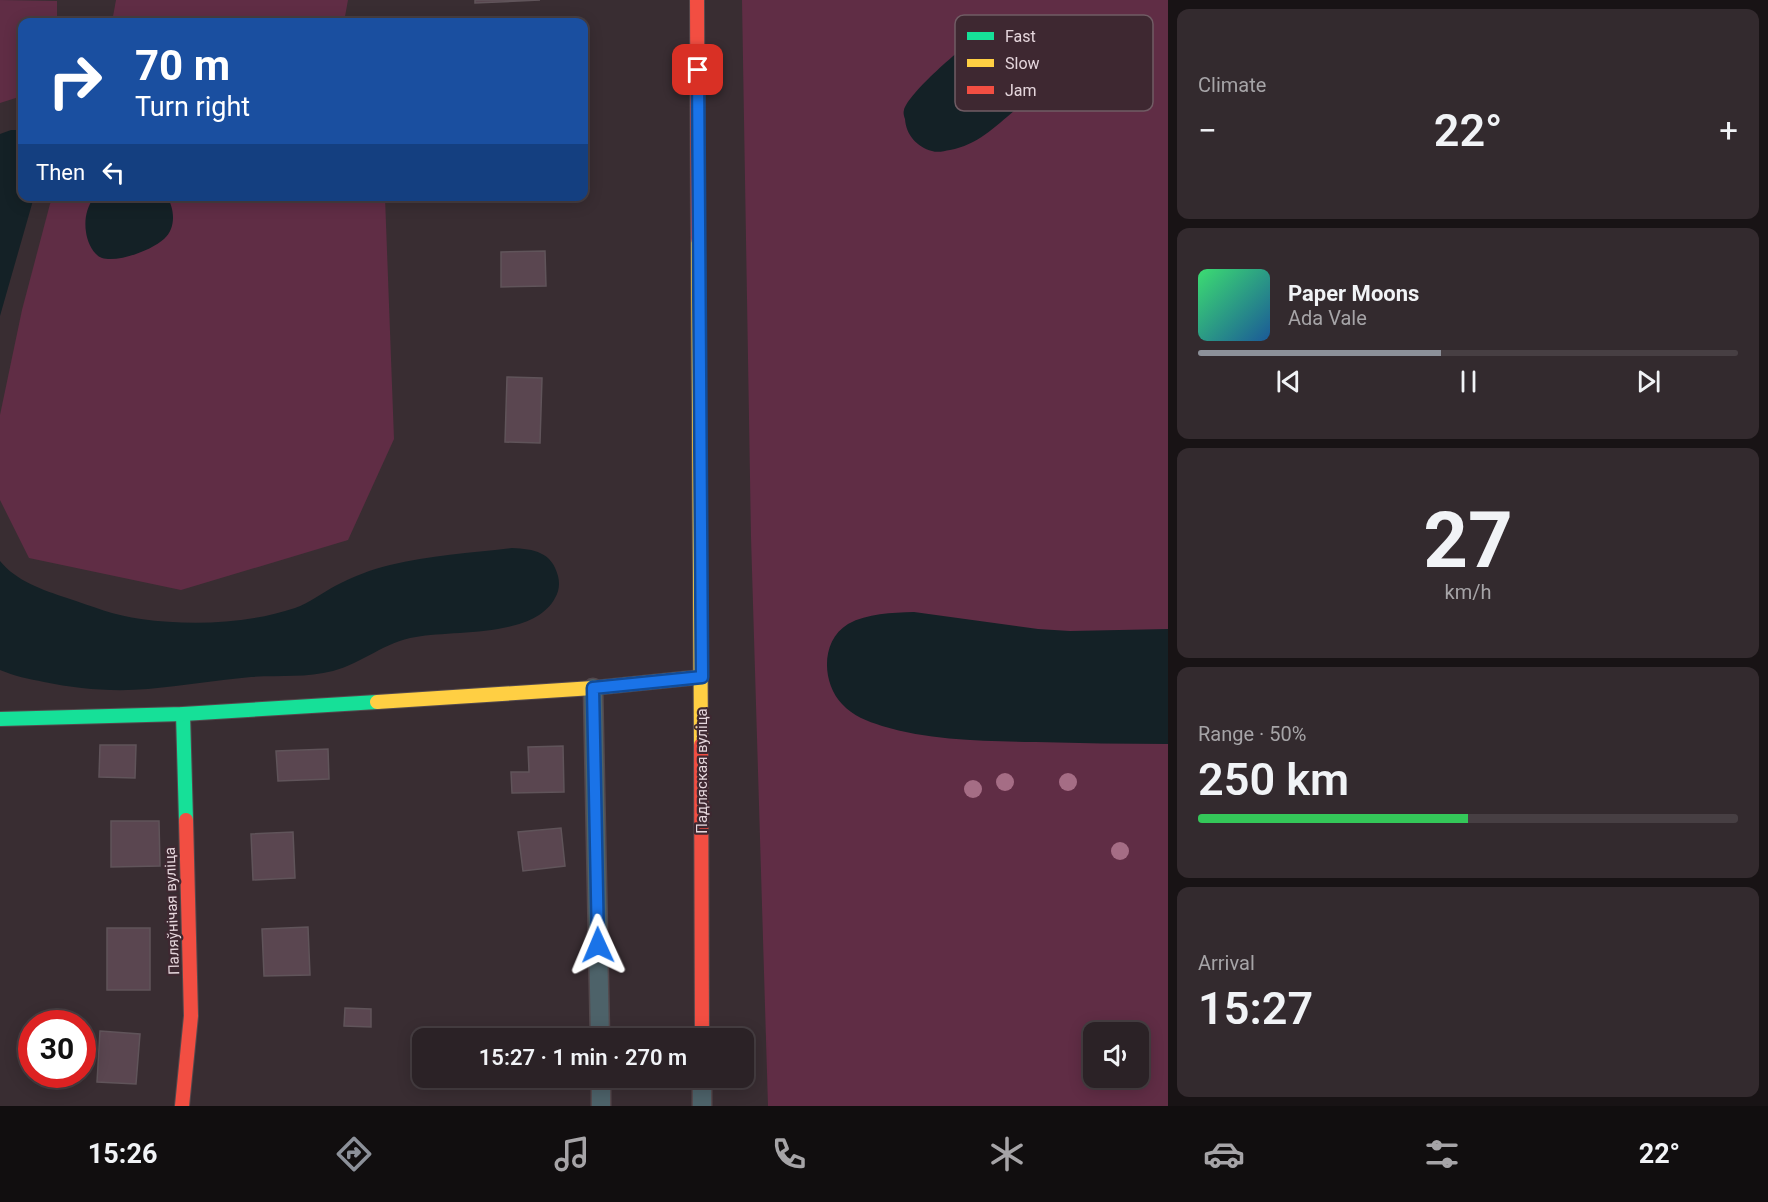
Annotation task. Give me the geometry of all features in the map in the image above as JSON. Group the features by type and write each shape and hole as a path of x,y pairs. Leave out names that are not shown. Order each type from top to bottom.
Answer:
{"street":[{"name":"Падляская вуліца","path":"697,0 702,1028"},
{"path":"0,719 183,714 593,688 702,677"},
{"path":"593,688 600,1028"},
{"name":"Паляўнічая вуліца","path":"182,1106 191,1016 183,714"},
{"path":"601,1088 601,1106"},
{"path":"702,1088 702,1106"}],"shaded area":[{"path":"0,0 57,1 57,18 18,18 18,97 0,103"},
{"path":"116,0 348,0 345,18 113,18"},
{"path":"742,0 1168,0 1168,1106 768,1106 751,537"},
{"path":"955,55 955,111 1015,111 977,140 960,148 936,152 917,143 910,135 904,110 915,93"},
{"path":"18,130 18,201 33,201 0,316 0,134"},
{"path":"52,201 385,201 394,439 348,540 181,590 29,558 0,500 0,415 22,310"},
{"path":"92,201 169,201 173,213 171,230 159,243 143,251 117,259 102,258 91,247 86,232 85,222"},
{"path":"512,548 541,553 555,568 559,579 558,590 545,611 530,620 512,626 404,640 333,671 313,675 251,677 161,688 122,690 57,684 0,670 0,561 6,568 30,584 122,616 199,623 258,617 295,608 348,579 390,565"},
{"path":"914,612 1038,629 1070,631 1168,629 1168,744 958,739 901,731 860,718 842,704 831,685 827,662 832,641 839,631 856,620 880,614"}],"building":[{"path":"475,0 540,0 475,3"},
{"path":"545,251 546,286 501,287 501,252"},
{"path":"507,377 542,378 540,443 505,442"},
{"path":"100,745 136,745 135,778 99,777"},
{"path":"563,746 564,792 512,793 511,772 529,772 528,747"},
{"path":"328,749 329,779 278,781 276,751"},
{"path":"111,821 159,821 160,866 111,867"},
{"path":"561,828 565,866 523,871 518,832"},
{"path":"293,832 295,878 253,880 251,834"},
{"path":"308,927 310,975 264,976 262,929"},
{"path":"107,928 150,928 150,990 107,990"},
{"path":"345,1008 371,1009 371,1027 344,1026"},
{"path":"100,1031 140,1034 136,1084 97,1082"}],"traffic: fast":[{"path":"0,719 183,714 377,702"},
{"path":"183,714 186,820"}],"traffic: slow":[{"path":"698,239 701,745"},
{"path":"377,702 593,688 701,677"}],"traffic: jam":[{"path":"697,0 698,239"},
{"path":"701,745 702,1028"},
{"path":"182,1106 191,1016 186,820"}],"route":[{"path":"598,945 593,688 702,677 698,70"}]}
